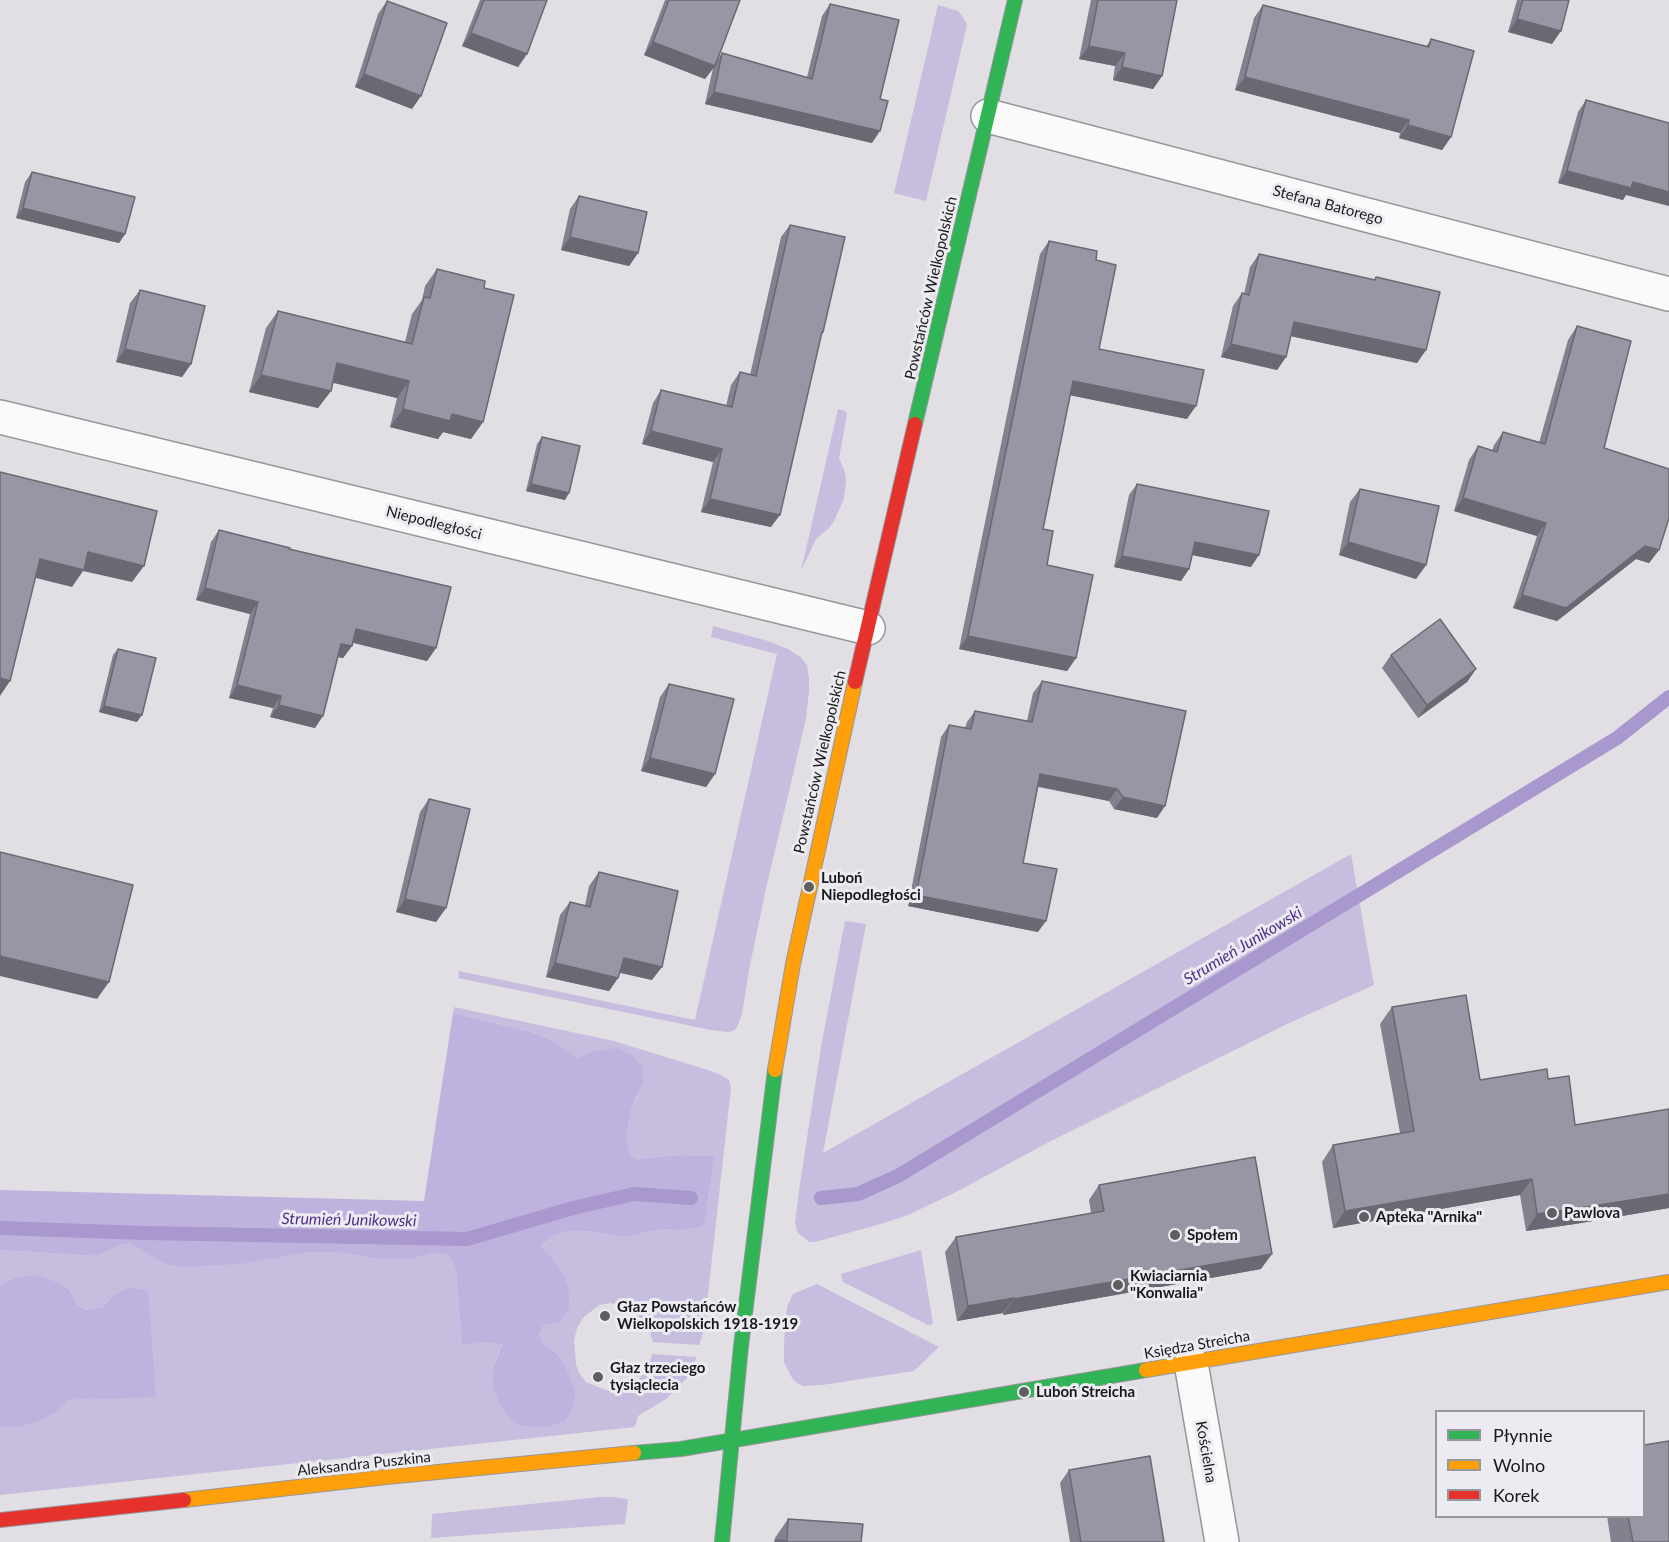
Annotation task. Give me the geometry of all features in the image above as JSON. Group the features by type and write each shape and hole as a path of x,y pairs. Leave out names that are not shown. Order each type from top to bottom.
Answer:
{"street":[{"name":"Powstańców Wielkopolskich","path":"722,1542 741,1347 776,1060 802,919 826,806 1015,0"},
{"name":"Stefana Batorego","path":"988,116 1669,294"},
{"name":"Niepodległości","path":"0,417 868,628"},
{"name":"Księdza Streicha","path":"732,1441 1669,1282"},
{"name":"Kościelna","path":"1191,1363 1222,1542"},
{"name":"Aleksandra Puszkina","path":"0,1520 375,1479 681,1449 732,1441"}],"shaded area":[{"path":"938,5 958,11 967,25 926,201 894,193"},
{"path":"838,409 847,414 839,458 846,480 844,499 834,521 816,539 801,571"},
{"path":"713,626 788,649 802,658 807,666 809,678 806,719 765,893 742,1014 737,1027 728,1032 711,1030 458,978 459,971 695,1020 777,654 711,637"},
{"path":"1351,854 1374,985 1287,1024 908,1215 815,1242 809,1242 798,1233 795,1223 800,1184 821,1047 845,921 866,924 823,1153"},
{"path":"454,1007 614,1041 711,1071 729,1080 731,1088 704,1330 699,1345 653,1342 650,1332 636,1313 624,1306 610,1303 599,1305 583,1318 577,1328 574,1341 579,1373 586,1382 605,1390 618,1390 637,1382 649,1365 652,1354 697,1357 686,1379 666,1399 638,1416 635,1427 0,1495 0,1427 16,1427 58,1411 69,1400 156,1396 113,1296 102,1307 86,1310 76,1304 70,1290 57,1282 14,1278 0,1285 0,1250 96,1256 131,1243 143,1250 276,1257 310,1252 345,1253 376,1259 411,1259 433,1253 448,1255 456,1269 462,1344 502,1343 493,1369 568,1371 558,1355 542,1342 539,1333 544,1325 559,1321 551,1257 541,1248 551,1237 567,1231 587,1231 624,1237 661,1229 677,1230 713,1156 680,1155 636,1159 629,1155 626,1138 632,1107 638,1095 591,1052 578,1058 552,1040 528,1031 453,1013"},
{"path":"453,1013 528,1031 552,1040 578,1058 591,1052 616,1048 632,1055 642,1066 643,1081 632,1107 626,1138 630,1155 636,1159 680,1155 714,1156 704,1224 695,1228 661,1229 624,1237 587,1231 567,1231 551,1237 541,1247 564,1275 569,1291 569,1308 559,1322 544,1325 539,1333 542,1342 558,1355 568,1371 575,1392 573,1406 565,1421 550,1426 531,1427 515,1424 500,1405 493,1387 493,1369 502,1344 486,1342 462,1345 456,1269 448,1255 433,1253 411,1259 376,1259 345,1253 310,1252 240,1264 180,1267 163,1263 131,1243 96,1256 0,1250 0,1190 424,1201"},
{"path":"921,1250 933,1324 928,1325 843,1282 841,1274"},
{"path":"35,1275 57,1282 70,1290 76,1304 86,1310 102,1307 113,1296 128,1288 148,1290 156,1397 69,1400 58,1411 38,1421 16,1427 0,1427 0,1285 14,1278"},
{"path":"817,1284 939,1347 914,1371 822,1385 803,1386 797,1383 784,1362 787,1307 793,1294"},
{"path":"600,1497 628,1499 625,1524 431,1538 432,1514"}],"building":[{"path":"484,0 547,0 527,54 471,33"},
{"path":"669,0 740,0 715,66 653,42"},
{"path":"1098,0 1177,0 1162,76 1122,67 1125,53 1089,46"},
{"path":"1523,0 1569,0 1561,31 1517,19"},
{"path":"387,1 447,23 421,96 364,74"},
{"path":"830,4 899,20 880,99 888,101 880,131 714,92 722,53 812,79"},
{"path":"1263,5 1429,47 1431,39 1474,51 1451,137 1408,125 1409,120 1245,77"},
{"path":"1586,100 1669,123 1669,192 1633,182 1631,188 1567,171"},
{"path":"32,172 135,197 125,234 23,208"},
{"path":"579,196 647,212 638,253 570,237"},
{"path":"790,225 845,237 780,515 710,499 722,449 651,431 661,390 732,407 740,372 756,376"},
{"path":"1049,241 1097,251 1096,260 1116,265 1099,349 1204,370 1196,406 1073,381 1043,529 1053,531 1047,565 1093,575 1076,658 968,636"},
{"path":"1259,254 1440,292 1426,350 1294,322 1286,357 1231,344 1242,293 1249,295"},
{"path":"437,269 485,281 484,288 514,295 483,422 452,414 450,421 403,409 409,381 337,363 331,391 261,375 278,311 412,344 424,297 430,298"},
{"path":"140,290 205,306 191,364 125,349"},
{"path":"1577,326 1631,341 1604,448 1669,469 1669,518 1659,550 1645,546 1566,608 1522,595 1546,523 1463,498 1478,446 1497,452 1503,432 1545,444"},
{"path":"542,437 580,446 569,493 531,484"},
{"path":"0,472 157,511 144,566 88,552 84,570 40,559 10,681 0,678"},
{"path":"1137,484 1269,511 1259,555 1195,542 1189,569 1122,556"},
{"path":"1360,489 1439,506 1426,565 1348,542"},
{"path":"219,530 451,587 436,648 356,629 352,646 341,644 323,716 279,705 281,696 237,685 258,602 205,588"},
{"path":"1440,619 1476,669 1427,705 1391,655"},
{"path":"118,649 156,658 142,715 104,706"},
{"path":"1042,681 1186,711 1165,806 1123,797 1117,789 1040,774 1023,863 1057,869 1046,921 916,895 949,725 971,729 975,711 1032,722"},
{"path":"669,684 734,699 715,774 650,758"},
{"path":"429,799 470,809 446,908 405,899"},
{"path":"0,852 133,885 109,982 0,956"},
{"path":"599,872 678,891 662,967 624,958 618,978 555,963 570,902 590,907"},
{"path":"1466,995 1480,1080 1547,1069 1548,1079 1569,1076 1575,1125 1669,1109 1669,1194 1537,1214 1532,1179 1345,1211 1333,1145 1414,1131 1392,1007"},
{"path":"1255,1157 1272,1254 968,1306 956,1237 1104,1211 1099,1185"},
{"path":"1669,1441 1669,1542 1633,1542 1628,1518 1645,1518 1645,1445"},
{"path":"1150,1456 1164,1542 1081,1542 1069,1470"},
{"path":"788,1519 863,1524 861,1542 776,1542 776,1540 787,1541"}],"waterway":[{"name":"Strumień Junikowski","path":"821,1198 858,1194 898,1176 1617,738 1669,697"},
{"name":"Strumień Junikowski","path":"0,1228 467,1239 573,1208 634,1194 691,1198"}],"traffic: fast":[{"path":"915,424 1015,0"},
{"path":"722,1542 741,1346 775,1070"},
{"path":"634,1453 681,1449 1146,1370"}],"traffic: slow":[{"path":"775,1070 793,964 855,682"},
{"path":"1146,1370 1669,1282"},
{"path":"184,1500 386,1477 634,1453"}],"traffic: jam":[{"path":"855,682 915,424"},
{"path":"0,1520 184,1500"}],"place":[{"name":"Luboń Niepodległości","path":"809,887"},
{"name":"Pawlova","path":"1552,1213"},
{"name":"Apteka \"Arnika\"","path":"1364,1217"},
{"name":"Społem","path":"1175,1235"},
{"name":"Kwiaciarnia \"Konwalia\"","path":"1118,1285"},
{"name":"Głaz Powstańców Wielkopolskich 1918-1919","path":"605,1316"},
{"name":"Głaz trzeciego tysiąclecia","path":"598,1377"},
{"name":"Luboń Streicha","path":"1024,1392"}]}
